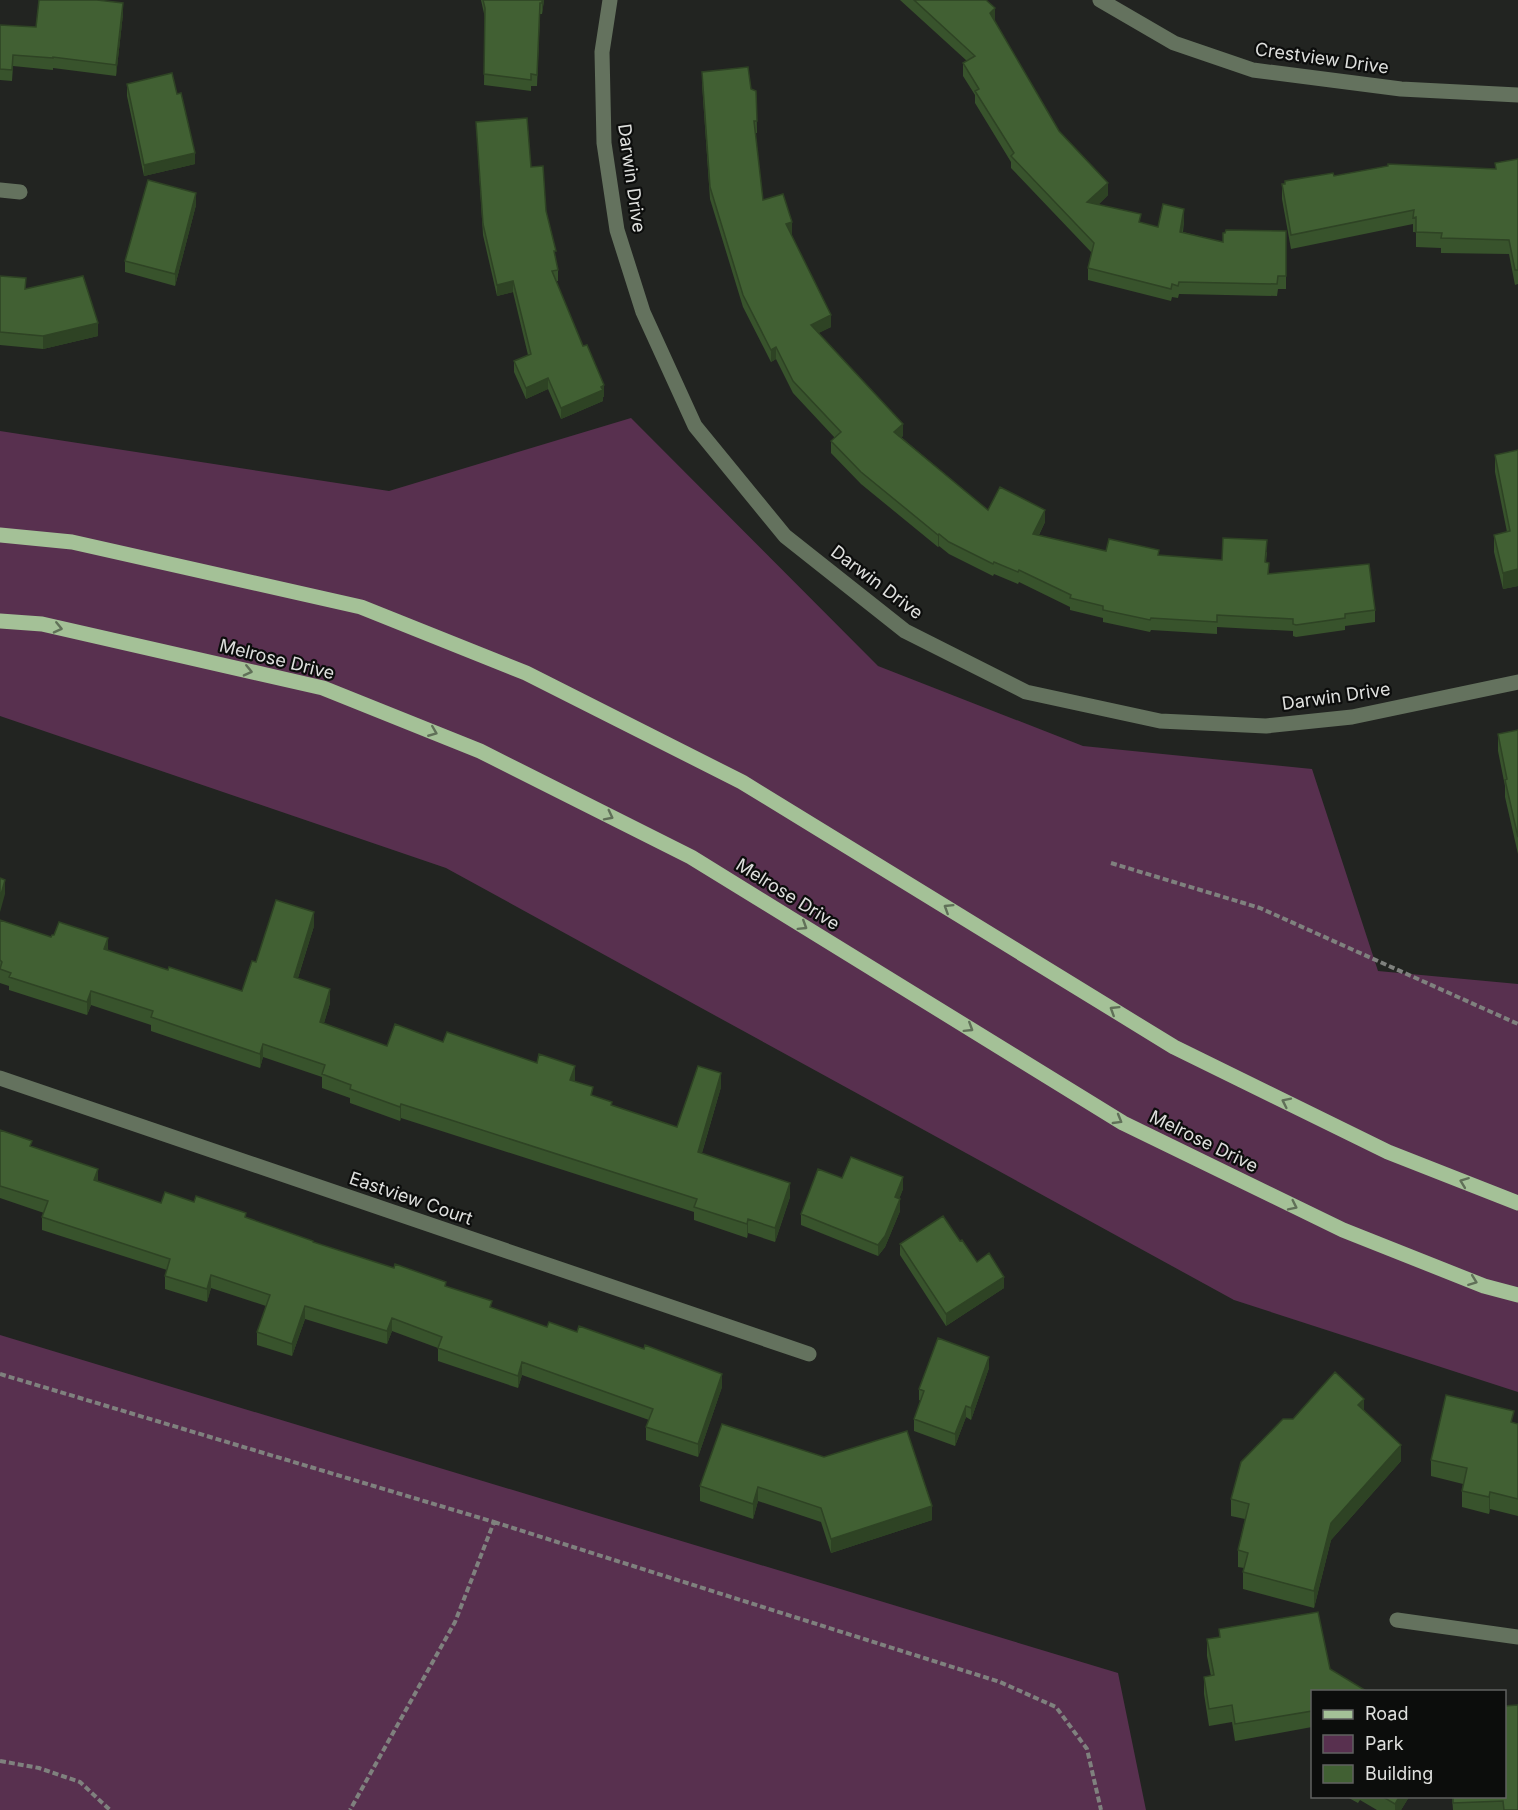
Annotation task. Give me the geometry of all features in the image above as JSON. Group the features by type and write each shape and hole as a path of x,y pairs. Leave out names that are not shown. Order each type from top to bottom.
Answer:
{"main road":[{"path":"0,535 72,542 361,607 526,673 742,782 1173,1047 1388,1152 1518,1203"},
{"name":"Melrose Drive","path":"0,621 42,624 322,688 480,751 691,857 1123,1123 1343,1230 1484,1286 1518,1295"}],"street":[{"name":"Darwin Drive","path":"610,0 602,52 604,143 617,230 643,312 695,426 785,536 905,631 1026,692 1160,721 1266,726 1352,717 1518,682"},
{"name":"Crestview Drive","path":"1100,0 1174,43 1253,70 1401,89 1518,95"},
{"path":"0,190 20,192"},
{"name":"Eastview Court","path":"0,1078 809,1354"},
{"path":"1397,1620 1518,1637"}],"path":[{"path":"1111,862 1260,908 1518,1024"},
{"path":"0,1374 494,1522 1000,1682 1056,1707 1087,1749 1101,1810"},
{"path":"351,1810 455,1622 494,1522"},
{"path":"0,1761 39,1768 80,1782 110,1810"}],"green space":[{"path":"631,418 878,666 1083,746 1312,769 1378,971 1518,984 1518,1392 1234,1300 446,868 0,716 0,431 389,491"},
{"path":"0,1335 1118,1673 1146,1810 0,1810"}],"building":[{"path":"39,0 97,0 123,3 116,65 53,57 13,55 12,70 0,69 0,25 36,27"},
{"path":"483,0 542,0 537,75 531,74 531,80 484,74 485,8"},
{"path":"914,0 986,0 995,8 990,13 1059,131 1108,183 1087,202 1141,214 1139,222 1158,227 1163,204 1184,209 1180,232 1223,242 1223,233 1226,230 1286,231 1286,276 1278,276 1277,284 1179,282 1178,286 1172,284 1171,289 1088,268 1094,243 1011,156 1014,153 975,91 979,89 963,63 975,56"},
{"path":"748,67 751,89 756,91 757,121 754,121 763,200 783,194 792,222 786,224 831,315 811,325 903,424 894,432 988,510 1000,487 1045,510 1033,534 1106,551 1109,539 1159,550 1158,555 1222,560 1223,538 1267,540 1265,562 1269,563 1268,574 1369,564 1375,610 1345,614 1345,618 1296,625 1293,624 1293,619 1217,615 1217,622 1151,618 1150,620 1103,610 1103,606 1070,598 1071,595 1019,570 1018,572 994,562 993,564 949,542 861,472 831,441 841,432 793,381 776,347 771,350 743,295 710,187 702,72"},
{"path":"172,73 177,94 181,93 195,153 144,165 127,84"},
{"path":"527,118 531,167 543,166 546,211 556,251 554,251 558,270 552,271 583,346 587,345 604,385 601,387 603,390 561,408 548,378 526,388 514,361 531,354 513,281 497,285 483,224 476,122"},
{"path":"1518,159 1518,270 1515,270 1509,240 1441,238 1442,233 1416,232 1414,210 1291,235 1282,184 1285,184 1285,181 1333,173 1334,176 1388,166 1388,164 1496,169 1495,163"},
{"path":"148,180 196,193 175,274 125,261"},
{"path":"0,276 26,278 25,289 83,276 98,323 43,336 0,332"},
{"path":"1518,450 1518,569 1503,573 1494,535 1510,531 1495,455"},
{"path":"1518,730 1518,837 1505,780 1507,779 1498,734"},
{"path":"0,878 5,880 0,898"},
{"path":"276,900 314,912 294,977 330,989 320,1022 387,1046 395,1024 443,1042 447,1032 537,1063 539,1054 575,1066 570,1080 593,1087 591,1095 612,1102 611,1105 677,1127 698,1066 721,1073 698,1152 790,1183 775,1228 748,1219 747,1224 694,1207 697,1199 401,1104 400,1107 350,1089 351,1085 322,1074 325,1065 263,1044 260,1054 151,1017 153,1011 91,991 87,1002 9,977 11,973 0,969 2,962 0,960 0,920 51,937 59,922 108,938 104,949 242,991 252,961 256,962"},
{"path":"0,1130 32,1141 30,1146 98,1169 94,1180 161,1203 165,1192 194,1202 196,1196 246,1213 245,1217 313,1242 394,1268 395,1264 446,1282 445,1286 492,1301 490,1307 547,1327 549,1322 577,1332 579,1326 644,1349 645,1345 722,1374 698,1444 646,1427 653,1409 522,1362 518,1376 438,1348 442,1337 392,1318 387,1331 305,1306 292,1344 257,1332 270,1295 211,1275 207,1289 165,1276 170,1259 42,1217 48,1201 0,1186"},
{"path":"851,1157 903,1177 895,1197 900,1199 885,1236 878,1245 801,1214 818,1169 842,1178"},
{"path":"943,1216 977,1262 989,1253 1004,1277 946,1314 900,1244"},
{"path":"938,1338 989,1357 971,1408 966,1406 955,1434 914,1419 924,1391 919,1389"},
{"path":"1335,1372 1364,1399 1358,1405 1401,1445 1331,1523 1314,1591 1243,1572 1248,1553 1238,1550 1249,1504 1231,1499 1241,1462 1283,1419 1293,1419"},
{"path":"1446,1395 1514,1411 1511,1422 1518,1424 1518,1499 1490,1492 1489,1497 1462,1491 1467,1468 1431,1460"},
{"path":"722,1424 824,1457 907,1431 932,1506 831,1539 821,1508 758,1487 753,1504 700,1486"},
{"path":"1318,1612 1330,1669 1365,1690 1311,1690 1311,1711 1235,1724 1232,1705 1209,1709 1204,1677 1214,1675 1207,1639 1220,1637 1219,1629"},
{"path":"1518,1705 1518,1810 1504,1810 1503,1801 1453,1803 1453,1798 1506,1798 1506,1706"},
{"path":"1385,1798 1398,1798 1395,1804"}]}
